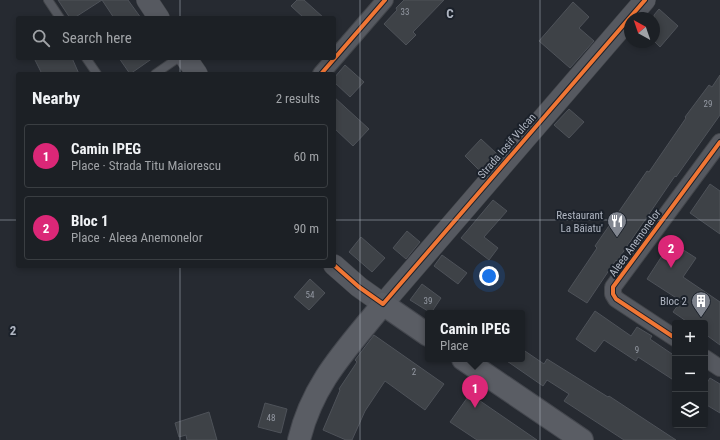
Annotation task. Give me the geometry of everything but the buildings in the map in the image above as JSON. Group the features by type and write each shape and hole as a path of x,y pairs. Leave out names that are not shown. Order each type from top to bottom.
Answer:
{"main road":[{"path":"383,304 425,333"},
{"name":"Strada Iosif Vulcan","path":"299,440 302,425 321,383 335,363 383,304"},
{"path":"467,362 582,440"}],"street":[{"path":"147,0 158,16"},
{"path":"336,58 385,0"},
{"name":"Strada Iosif Vulcan","path":"383,304 644,0"},
{"path":"187,60 196,72"},
{"path":"324,72 334,60"},
{"name":"Aleea Anemonelor","path":"672,336 616,299 613,294 613,287 720,142"},
{"path":"336,267 359,287 383,304"},
{"path":"708,360 720,368"}],"lane":[{"path":"48,0 59,16"},
{"path":"87,60 95,72"},
{"path":"158,72 175,60"}],"cycle path":[{"path":"336,57 385,0"},
{"path":"336,267 359,287 383,304 645,0"},
{"path":"323,72 333,60"},
{"path":"672,336 616,299 613,294 613,287 720,142"}],"place":[{"name":"Restaurant La Băiatu'","path":"617,238"},
{"name":"Bloc 1","path":"671,268"},
{"name":"Bloc 2","path":"701,318"},
{"name":"Camin IPEG","path":"475,408"}]}
